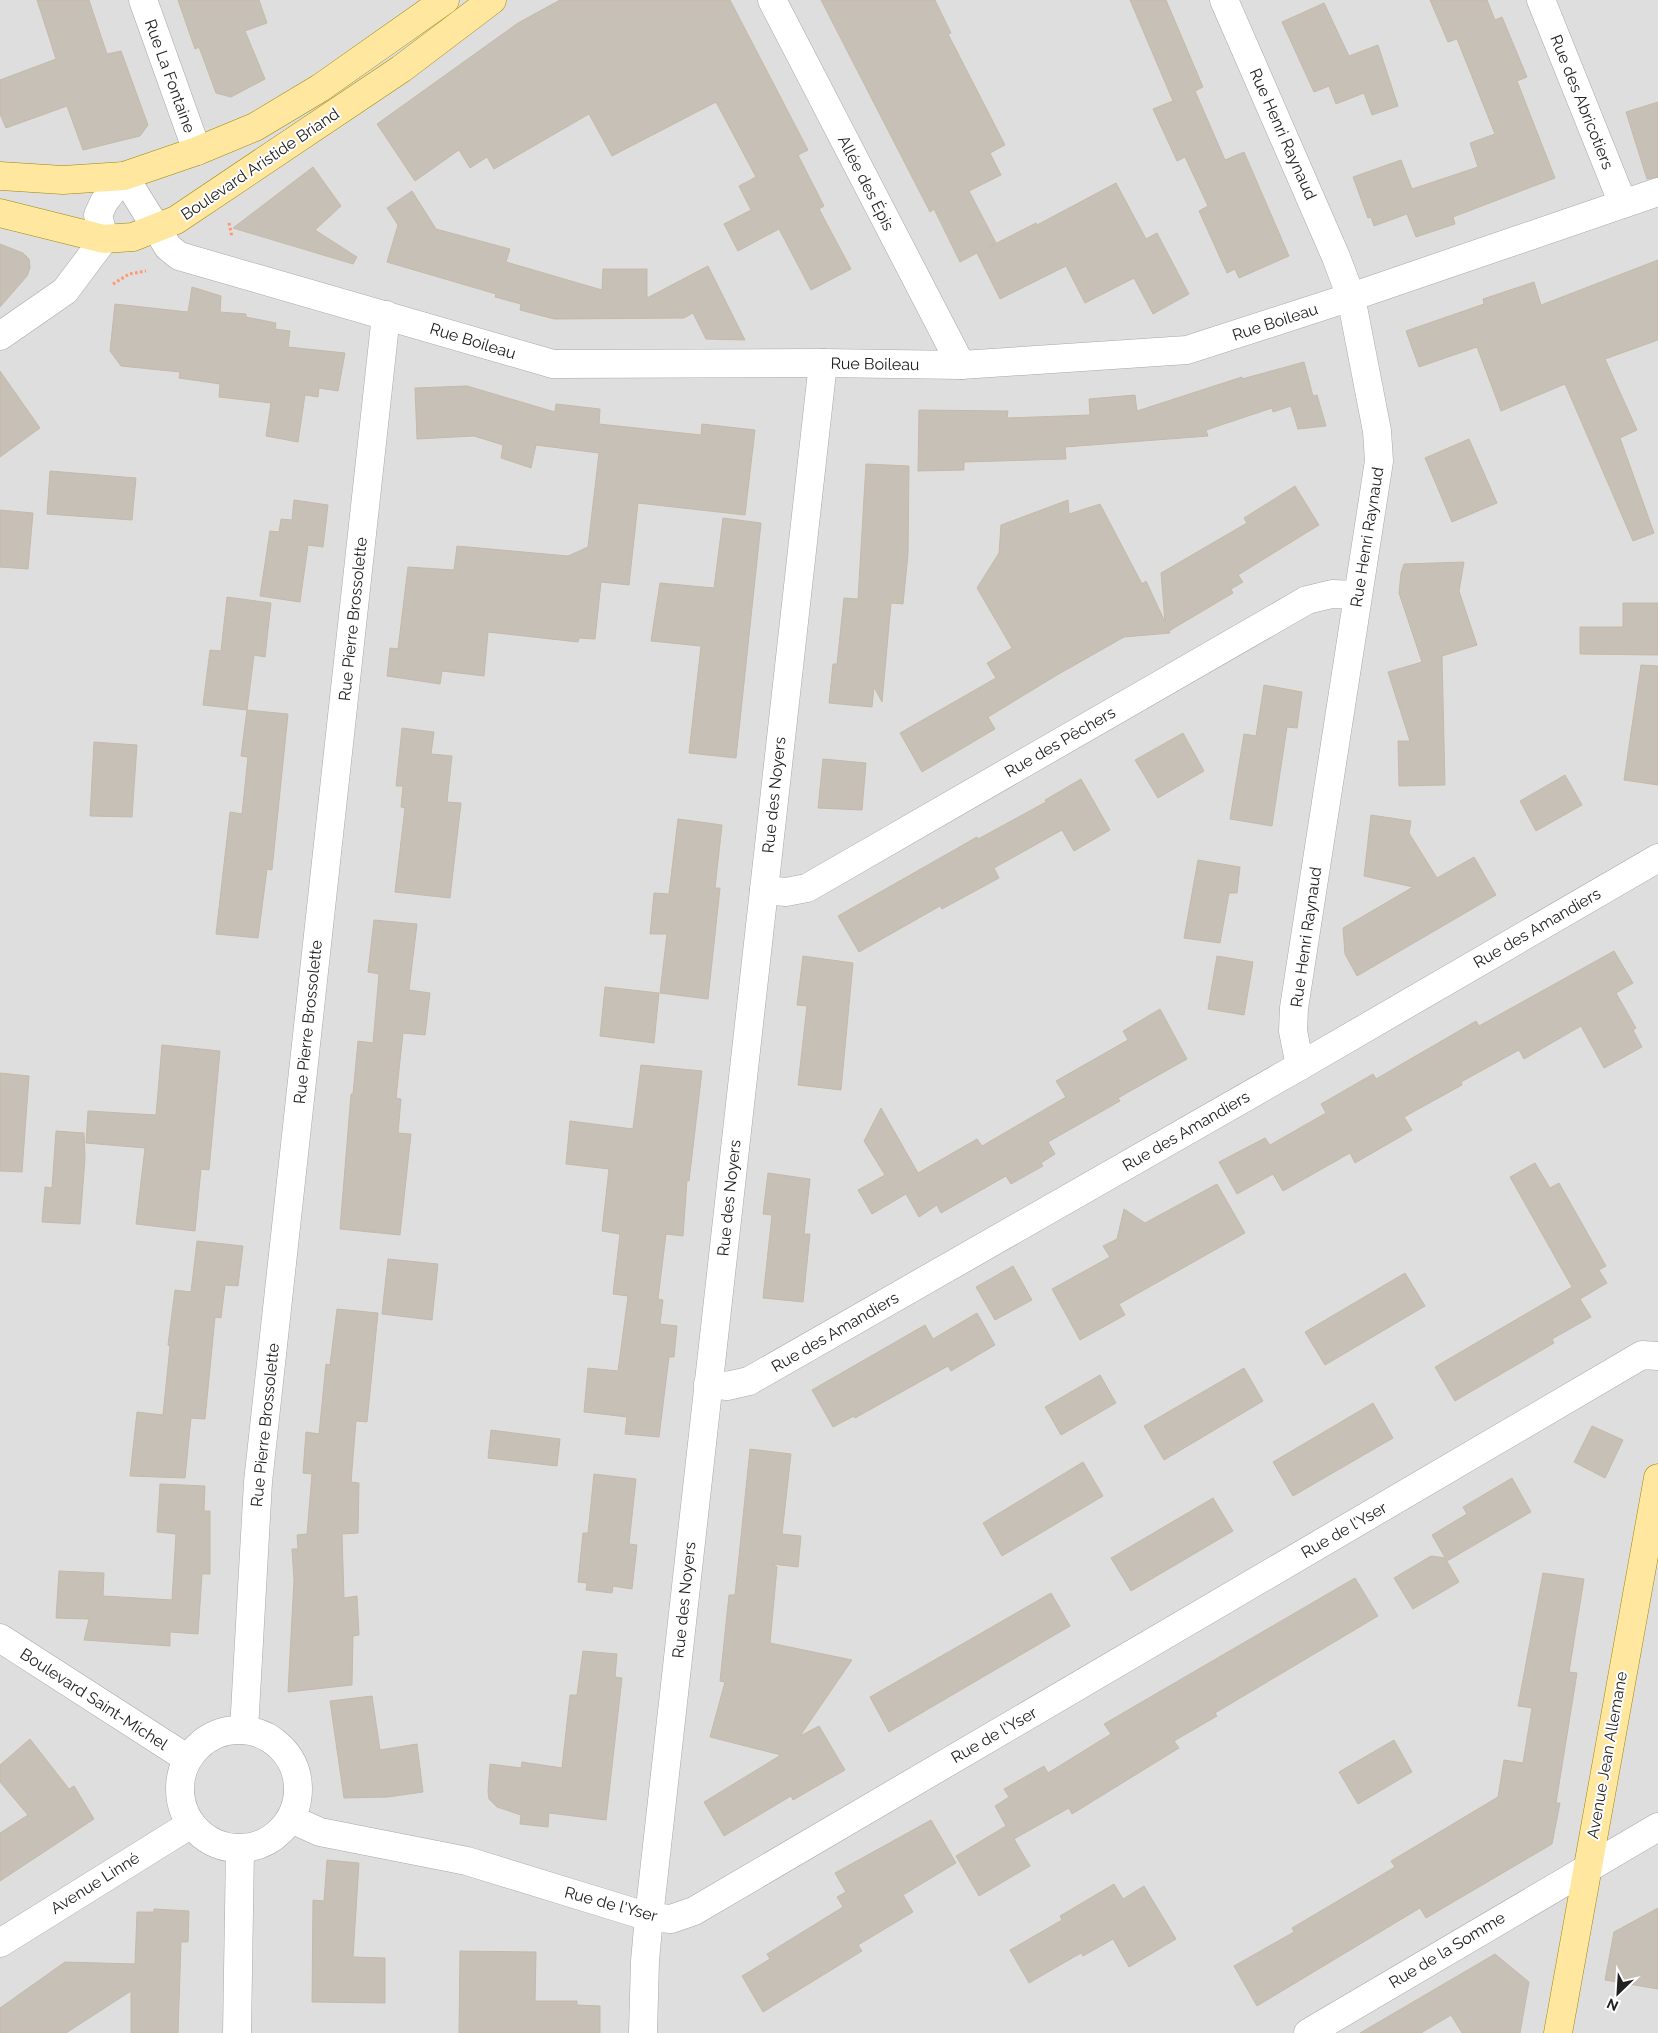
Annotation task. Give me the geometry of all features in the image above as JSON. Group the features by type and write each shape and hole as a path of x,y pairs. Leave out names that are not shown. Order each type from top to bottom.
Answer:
{"main road":[{"name":"Boulevard Aristide Briand","path":"0,176 63,180 124,176 197,151 255,128 320,88 445,0"},
{"name":"Boulevard Aristide Briand","path":"0,213 104,238 133,237 176,220 370,90 492,0"},
{"name":"Avenue Jean Allemane","path":"1558,2033 1658,1478"}],"street":[{"name":"Rue La Fontaine","path":"143,0 197,151"},
{"name":"Allée des Épis","path":"772,0 961,365"},
{"name":"Rue Henri Raynaud","path":"1224,0 1336,257 1350,297 1377,431 1379,461 1376,495 1357,596 1294,1008 1293,1031 1300,1066"},
{"name":"Rue des Abricotiers","path":"1541,0 1623,204"},
{"name":"Rue Boileau","path":"124,176 168,247 179,256 553,364 823,363 961,365 1187,350 1350,297 1658,192"},
{"path":"0,336 65,291 104,238 98,215 104,202 124,176"},
{"name":"Rue Pierre Brossolette","path":"244,1730 258,1482 386,315"},
{"name":"Rue des Noyers","path":"643,2033 645,1961 649,1917 823,363"},
{"name":"Rue des Pêchers","path":"764,890 786,892 807,888 1307,600 1332,594 1357,596"},
{"name":"Rue des Amandiers","path":"708,1384 727,1386 749,1381 1300,1066 1658,858"},
{"name":"Rue de l'Yser","path":"291,1819 320,1832 467,1861 649,1917 670,1919 694,1911 1642,1355 1658,1356"},
{"name":"Boulevard Saint-Michel","path":"0,1638 188,1759"},
{"path":"244,1730 263,1735 280,1746 291,1762 298,1780 298,1800 291,1819 282,1831 269,1841 255,1847 240,1849 221,1846 204,1837 191,1824 182,1809 180,1792 181,1775 188,1759 198,1746 212,1736 227,1731 244,1730"},
{"name":"Avenue Linné","path":"0,1943 191,1824"},
{"name":"Rue de la Somme","path":"1308,2033 1658,1827"},
{"path":"237,2033 240,1849"}],"path":[{"path":"229,219 234,245"},
{"path":"107,288 129,274 153,271"}],"shaded area":[{"path":"0,0 1658,0 1658,2033 0,2033"}],"building":[{"path":"37,0 89,0 107,54 121,51 148,125 140,136 83,150 67,106 6,128 0,114 0,80 56,59"},
{"path":"178,0 259,0 267,23 245,31 265,79 231,97 216,93 199,47 195,49"},
{"path":"560,0 730,0 808,150 798,155 824,206 819,209 851,269 811,290 779,229 738,251 724,224 751,210 739,186 756,177 716,102 612,156 589,114 494,169 487,157 470,168 459,150 415,181 377,124 518,23"},
{"path":"821,0 935,0 951,33 948,34 1005,145 990,153 1001,175 969,191 996,243 989,247 1036,223 1037,225 1116,183 1146,239 1157,233 1189,294 1153,314 1134,278 1085,303 1066,266 1000,299 977,253 960,262 934,209 930,212"},
{"path":"1130,0 1166,0 1203,87 1195,91 1225,160 1244,152 1289,256 1239,278 1235,269 1227,273 1199,211 1208,206 1185,157 1177,161 1153,109 1173,101"},
{"path":"1430,0 1487,0 1495,20 1502,17 1527,77 1517,81 1555,178 1453,217 1455,224 1416,237 1407,214 1374,226 1371,217 1368,218 1353,177 1401,160 1412,189 1478,167 1470,143 1495,134 1457,39 1448,42"},
{"path":"1324,3 1349,56 1378,45 1398,106 1372,115 1364,93 1336,104 1329,86 1314,92 1282,22"},
{"path":"1658,102 1658,177 1647,179 1626,112"},
{"path":"313,167 341,206 315,230 357,257 353,264 233,228"},
{"path":"412,191 436,229 510,249 506,262 602,290 603,269 647,269 647,298 708,266 745,340 706,339 693,313 684,318 554,319 520,310 521,304 495,297 496,294 387,262 398,225 387,208"},
{"path":"0,244 23,253 29,259 30,268 27,276 0,307"},
{"path":"1658,260 1658,340 1605,359 1637,430 1620,438 1654,533 1633,541 1565,384 1501,411 1477,347 1419,367 1406,331 1484,304 1483,299 1534,282 1541,305"},
{"path":"192,287 221,296 220,312 246,314 246,317 276,323 275,329 290,331 288,347 345,353 338,391 319,388 318,397 305,395 298,442 266,436 271,403 219,397 220,384 179,378 180,372 121,366 110,351 115,304 188,312"},
{"path":"1304,362 1313,396 1317,395 1326,426 1298,429 1291,406 1273,412 1272,408 1206,430 1208,436 1065,447 1066,459 964,462 964,470 918,471 919,410 1008,411 1007,418 1090,415 1089,399 1135,395 1137,411 1242,377 1242,379"},
{"path":"0,371 40,428 0,457"},
{"path":"467,386 555,412 556,404 600,409 599,424 701,435 702,424 755,430 745,515 638,503 629,585 601,582 595,639 579,638 578,642 488,632 484,676 442,671 440,684 387,676 390,648 398,649 408,567 454,570 457,546 568,556 588,547 599,453 536,445 531,468 501,458 503,445 474,436 417,439 415,388"},
{"path":"1469,439 1497,503 1452,522 1425,458"},
{"path":"866,464 909,466 908,554 903,604 891,603 882,702 874,687 872,707 829,703 833,664 837,664 844,598 858,599"},
{"path":"50,471 136,478 132,520 47,514"},
{"path":"1295,486 1319,525 1238,575 1243,582 1231,589 1233,593 1169,631 1170,633 1124,637 1057,675 988,717 995,729 922,772 900,733 996,678 987,663 1012,648 977,588 999,553 1001,525 1068,500 1069,514 1100,504 1142,584 1146,581 1165,622 1161,573 1247,523 1244,518"},
{"path":"294,500 328,505 323,547 308,545 300,602 260,596 270,531 279,532 281,519 292,520"},
{"path":"0,510 33,513 28,569 0,567"},
{"path":"723,518 761,523 736,758 689,753 701,646 651,641 660,583 714,588"},
{"path":"1464,562 1459,591 1477,645 1442,656 1445,785 1399,786 1398,741 1410,741 1388,672 1422,662 1399,593 1401,573 1404,564"},
{"path":"227,597 271,603 265,657 254,655 247,710 203,705 210,650 221,651"},
{"path":"1623,603 1658,603 1658,655 1580,654 1580,627 1623,627"},
{"path":"1641,665 1658,666 1658,785 1624,780"},
{"path":"1264,685 1302,692 1297,728 1287,727 1272,826 1230,819 1244,734 1256,736"},
{"path":"247,710 288,714 272,870 267,869 258,938 216,934 230,812 242,814 248,757 241,756"},
{"path":"402,728 434,732 431,754 452,756 447,802 461,803 450,898 395,892 405,808 401,807 403,786 396,786"},
{"path":"1183,733 1204,771 1158,798 1135,760"},
{"path":"94,742 137,745 132,817 90,816"},
{"path":"823,759 866,763 862,810 818,808"},
{"path":"1565,775 1582,805 1536,831 1520,801"},
{"path":"1081,779 1110,830 1074,851 1062,830 994,868 999,878 942,909 940,906 859,952 838,916 977,837 978,839 1046,802 1045,800"},
{"path":"1371,815 1411,821 1409,833 1437,878 1474,857 1496,895 1357,976 1345,954 1343,928 1413,887 1364,876"},
{"path":"678,819 722,825 715,888 720,888 708,999 660,993 667,934 650,934 654,893 669,894"},
{"path":"1198,860 1240,867 1237,893 1229,893 1220,943 1184,938"},
{"path":"374,920 417,924 409,990 430,993 425,1035 403,1033 396,1098 401,1099 398,1133 411,1134 400,1235 340,1229 351,1094 353,1094 358,1041 373,1043 379,974 368,972"},
{"path":"1614,951 1633,983 1616,993 1636,1028 1633,1030 1642,1047 1604,1068 1581,1026 1524,1059 1519,1050 1461,1082 1462,1085 1404,1117 1412,1130 1355,1163 1350,1153 1283,1191 1273,1174 1237,1194 1219,1162 1265,1138 1270,1145 1326,1113 1321,1104 1373,1074 1376,1079 1476,1021 1479,1026"},
{"path":"803,956 853,963 841,1090 798,1085 807,1006 797,1005"},
{"path":"1217,956 1253,962 1244,1015 1208,1009"},
{"path":"605,987 659,993 654,1043 600,1036"},
{"path":"1160,1009 1187,1059 1118,1098 1120,1101 1048,1142 1055,1154 1041,1163 1043,1166 1011,1184 1006,1176 941,1213 937,1205 919,1217 906,1194 872,1214 858,1190 885,1175 864,1141 881,1108 918,1173 977,1139 982,1146 1066,1097 1056,1081 1128,1040 1123,1031"},
{"path":"162,1045 220,1051 209,1170 201,1169 195,1231 136,1224 145,1148 86,1143 88,1111 156,1115"},
{"path":"641,1065 702,1071 689,1181 687,1180 683,1236 666,1234 658,1299 663,1300 660,1324 677,1326 674,1357 669,1357 659,1437 625,1434 627,1417 584,1412 588,1368 618,1371 628,1296 613,1294 620,1234 602,1231 609,1169 566,1164 570,1121 633,1129"},
{"path":"0,1073 29,1076 22,1172 0,1171"},
{"path":"56,1131 84,1133 85,1158 80,1224 42,1222 45,1187 52,1188"},
{"path":"1535,1163 1550,1188 1559,1183 1606,1266 1599,1270 1607,1283 1580,1299 1591,1317 1552,1339 1554,1343 1455,1401 1435,1367 1572,1287 1510,1177"},
{"path":"768,1173 810,1179 804,1234 810,1234 803,1302 763,1298 772,1215 763,1214"},
{"path":"1217,1184 1245,1233 1119,1304 1125,1315 1080,1340 1052,1289 1110,1257 1103,1246 1117,1239 1124,1209 1145,1223"},
{"path":"197,1241 243,1246 238,1286 225,1285 221,1318 215,1317 205,1419 191,1418 185,1478 130,1476 137,1412 163,1415 170,1346 168,1345 175,1290 191,1292"},
{"path":"388,1259 438,1264 432,1320 382,1314"},
{"path":"1013,1266 1032,1300 995,1320 976,1287"},
{"path":"1405,1273 1425,1306 1325,1365 1305,1332"},
{"path":"337,1309 378,1313 367,1422 356,1421 351,1482 359,1483 358,1533 342,1534 344,1598 357,1596 359,1635 353,1636 352,1685 288,1692 294,1580 292,1549 298,1549 297,1535 307,1534 312,1474 303,1473 306,1432 319,1434 326,1364 330,1365"},
{"path":"977,1313 995,1345 951,1371 948,1366 855,1418 854,1416 833,1427 812,1390 925,1325 933,1339"},
{"path":"1244,1368 1263,1401 1164,1460 1144,1426"},
{"path":"1100,1375 1116,1403 1061,1435 1045,1407"},
{"path":"1373,1403 1393,1438 1293,1496 1273,1462"},
{"path":"1592,1426 1623,1440 1605,1478 1574,1462"},
{"path":"491,1430 560,1439 557,1466 488,1458"},
{"path":"750,1449 791,1454 782,1534 801,1536 798,1567 772,1564 777,1567 770,1643 852,1660 800,1736 819,1726 845,1770 793,1800 791,1796 724,1836 704,1802 781,1755 710,1737 725,1682 720,1681 729,1595 735,1595"},
{"path":"1083,1462 1103,1496 1002,1556 983,1523"},
{"path":"594,1474 636,1479 629,1544 637,1545 632,1589 613,1586 612,1593 586,1590 587,1583 578,1582 583,1533 588,1533"},
{"path":"1512,1478 1531,1512 1447,1561 1432,1535 1467,1514 1463,1507"},
{"path":"160,1484 205,1486 204,1511 210,1511 210,1574 202,1574 198,1634 170,1632 170,1646 84,1640 89,1619 56,1618 59,1571 104,1573 103,1596 172,1600 176,1534 157,1532"},
{"path":"1213,1498 1233,1531 1131,1591 1111,1558"},
{"path":"1431,1556 1445,1558 1459,1582 1413,1609 1394,1578"},
{"path":"1543,1573 1584,1579 1569,1672 1577,1673 1556,1803 1560,1803 1552,1844 1426,1918 1420,1908 1257,2006 1234,1966 1294,1932 1292,1928 1395,1867 1391,1861 1498,1797 1504,1760 1523,1763 1532,1708 1518,1706"},
{"path":"1355,1578 1378,1616 1215,1713 1217,1716 1174,1741 1179,1748 1072,1814 1069,1808 1014,1839 1030,1866 979,1896 956,1856 1006,1826 995,1806 1009,1797 1004,1789 1044,1766 1048,1773 1111,1734 1104,1724"},
{"path":"1051,1593 1070,1626 889,1732 870,1697"},
{"path":"583,1651 617,1654 615,1677 622,1678 606,1820 549,1813 548,1827 520,1824 521,1815 497,1807 489,1799 490,1764 521,1768 522,1762 562,1768 570,1695 577,1695"},
{"path":"372,1696 380,1750 417,1744 423,1792 388,1797 344,1798 330,1701"},
{"path":"30,1739 69,1789 74,1786 94,1819 0,1881 0,1833 28,1815 0,1782 0,1765"},
{"path":"1394,1740 1412,1772 1358,1804 1339,1772"},
{"path":"931,1820 956,1863 903,1895 913,1912 858,1945 862,1951 763,2012 742,1976 770,1959 767,1954 843,1907 837,1897 846,1892 835,1873"},
{"path":"327,1860 359,1863 353,1957 385,1958 385,2003 312,2002 313,1900 324,1901"},
{"path":"1114,1884 1123,1899 1144,1886 1176,1939 1129,1967 1113,1939 1083,1956 1081,1953 1029,1983 1010,1950 1062,1920 1060,1916"},
{"path":"1658,1908 1658,1989 1605,1980 1614,1932"},
{"path":"154,1909 189,1911 188,1942 181,1942 178,2033 131,2033 131,1991 66,2033 0,2033 0,2008 65,1962 135,1964 137,1912 154,1912"},
{"path":"460,1951 536,1952 535,2001 577,2001 577,2005 600,2006 600,2033 459,2033"},
{"path":"1495,1954 1529,1982 1520,2033 1462,2033 1451,2015 1421,2033 1360,2033"}]}
